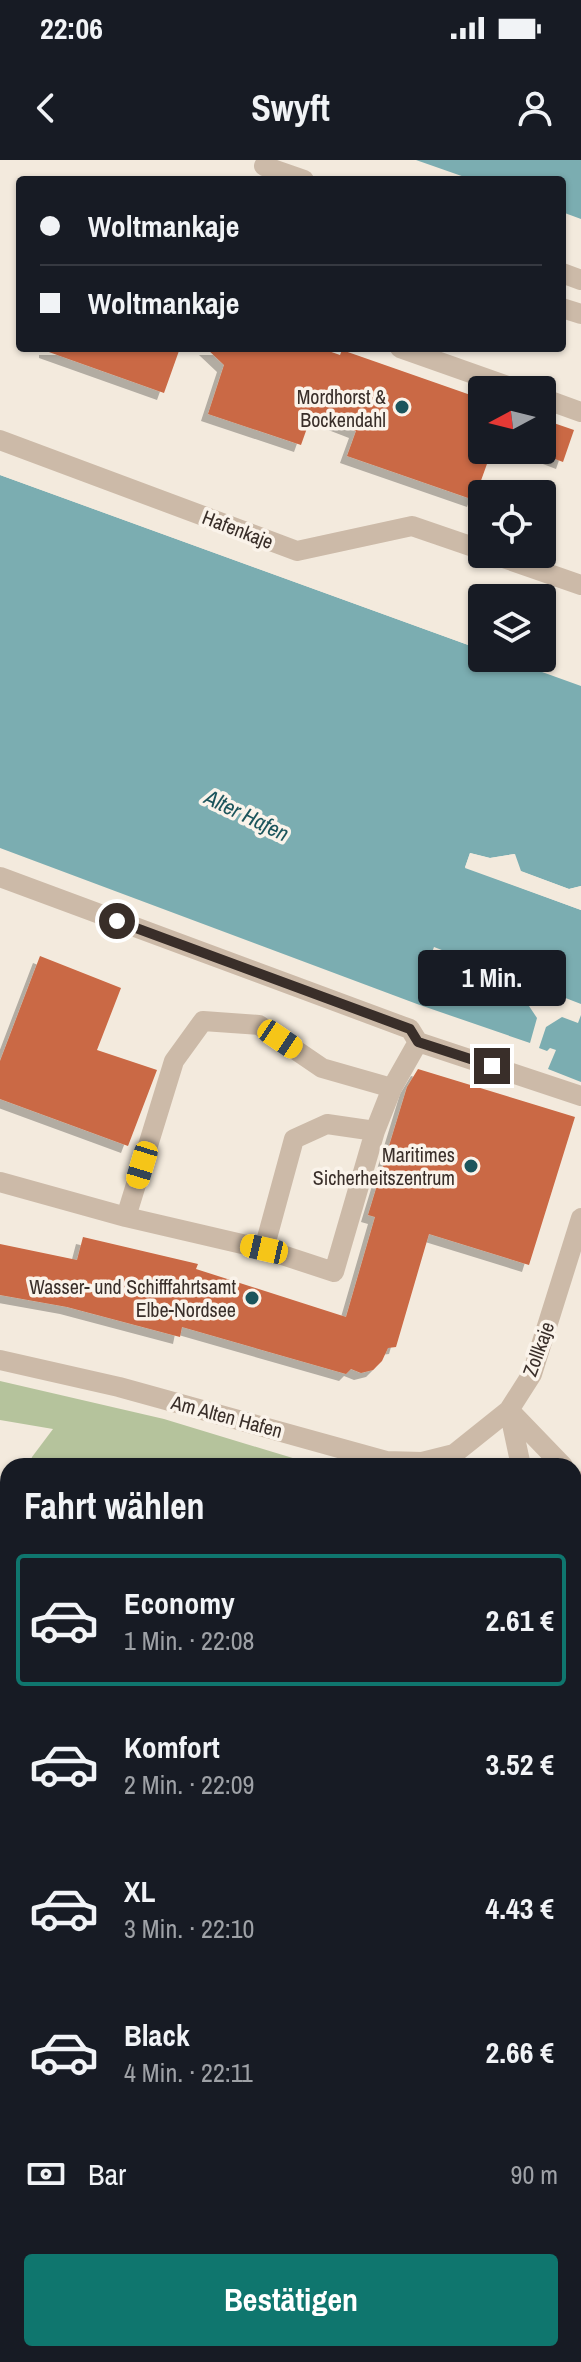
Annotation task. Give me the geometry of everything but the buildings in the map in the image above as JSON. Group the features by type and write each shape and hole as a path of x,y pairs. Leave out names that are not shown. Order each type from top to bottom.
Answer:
{"street":[{"path":"264,166 293,176"},
{"path":"411,352 479,376"},
{"path":"556,403 581,412"},
{"name":"Hafenkaje","path":"0,440 297,551 412,526 468,545"},
{"path":"532,568 581,585"},
{"path":"0,877 410,1029 418,1042 581,1096"},
{"path":"126,1217 174,1061 203,1021 259,1025 322,1068 392,1088"},
{"path":"0,1182 126,1217 264,1249 334,1272 375,1131 392,1088 418,1042"},
{"path":"264,1249 294,1139 327,1124 375,1131"},
{"name":"Zollkaje","path":"464,1458 509,1410 532,1374 581,1218"},
{"name":"Am Alten Hafen","path":"0,1360 119,1387 375,1458"},
{"path":"509,1410 519,1458"},
{"path":"509,1410 555,1458"}],"green space":[{"path":"0,1381 164,1419 293,1458 32,1458 53,1429 0,1420"}],"water":[{"path":"416,160 581,160 581,219 566,213 566,176 462,176"},
{"name":"Alter Hafen","path":"0,475 468,645 468,672 542,672 581,686 581,886 569,889 520,871 514,854 490,858 470,853 465,867 581,910 581,1004 434,947 428,963 452,972 461,988 479,982 525,1000 537,1018 530,1043 417,1004 0,848"},
{"path":"581,1015 581,1082 548,1069 556,1050 539,1048 546,1027 562,1017 578,1023"}],"pier":[{"path":"0,471 468,641 468,645 0,475"},
{"path":"470,853 490,858 515,854 521,871 569,889 581,886 581,890 569,893 519,875 512,859 490,862 473,858 470,865 581,906 581,910 465,868"}],"place":[{"name":"Mordhorst & Bockendahl","path":"402,407"},
{"name":"Maritimes Sicherheitszentrum","path":"471,1166"},
{"name":"Wasser- und Schifffahrtsamt Elbe-Nordsee","path":"252,1298"}],"route":[{"path":"117,921 410,1029 418,1042 492,1066"}]}
